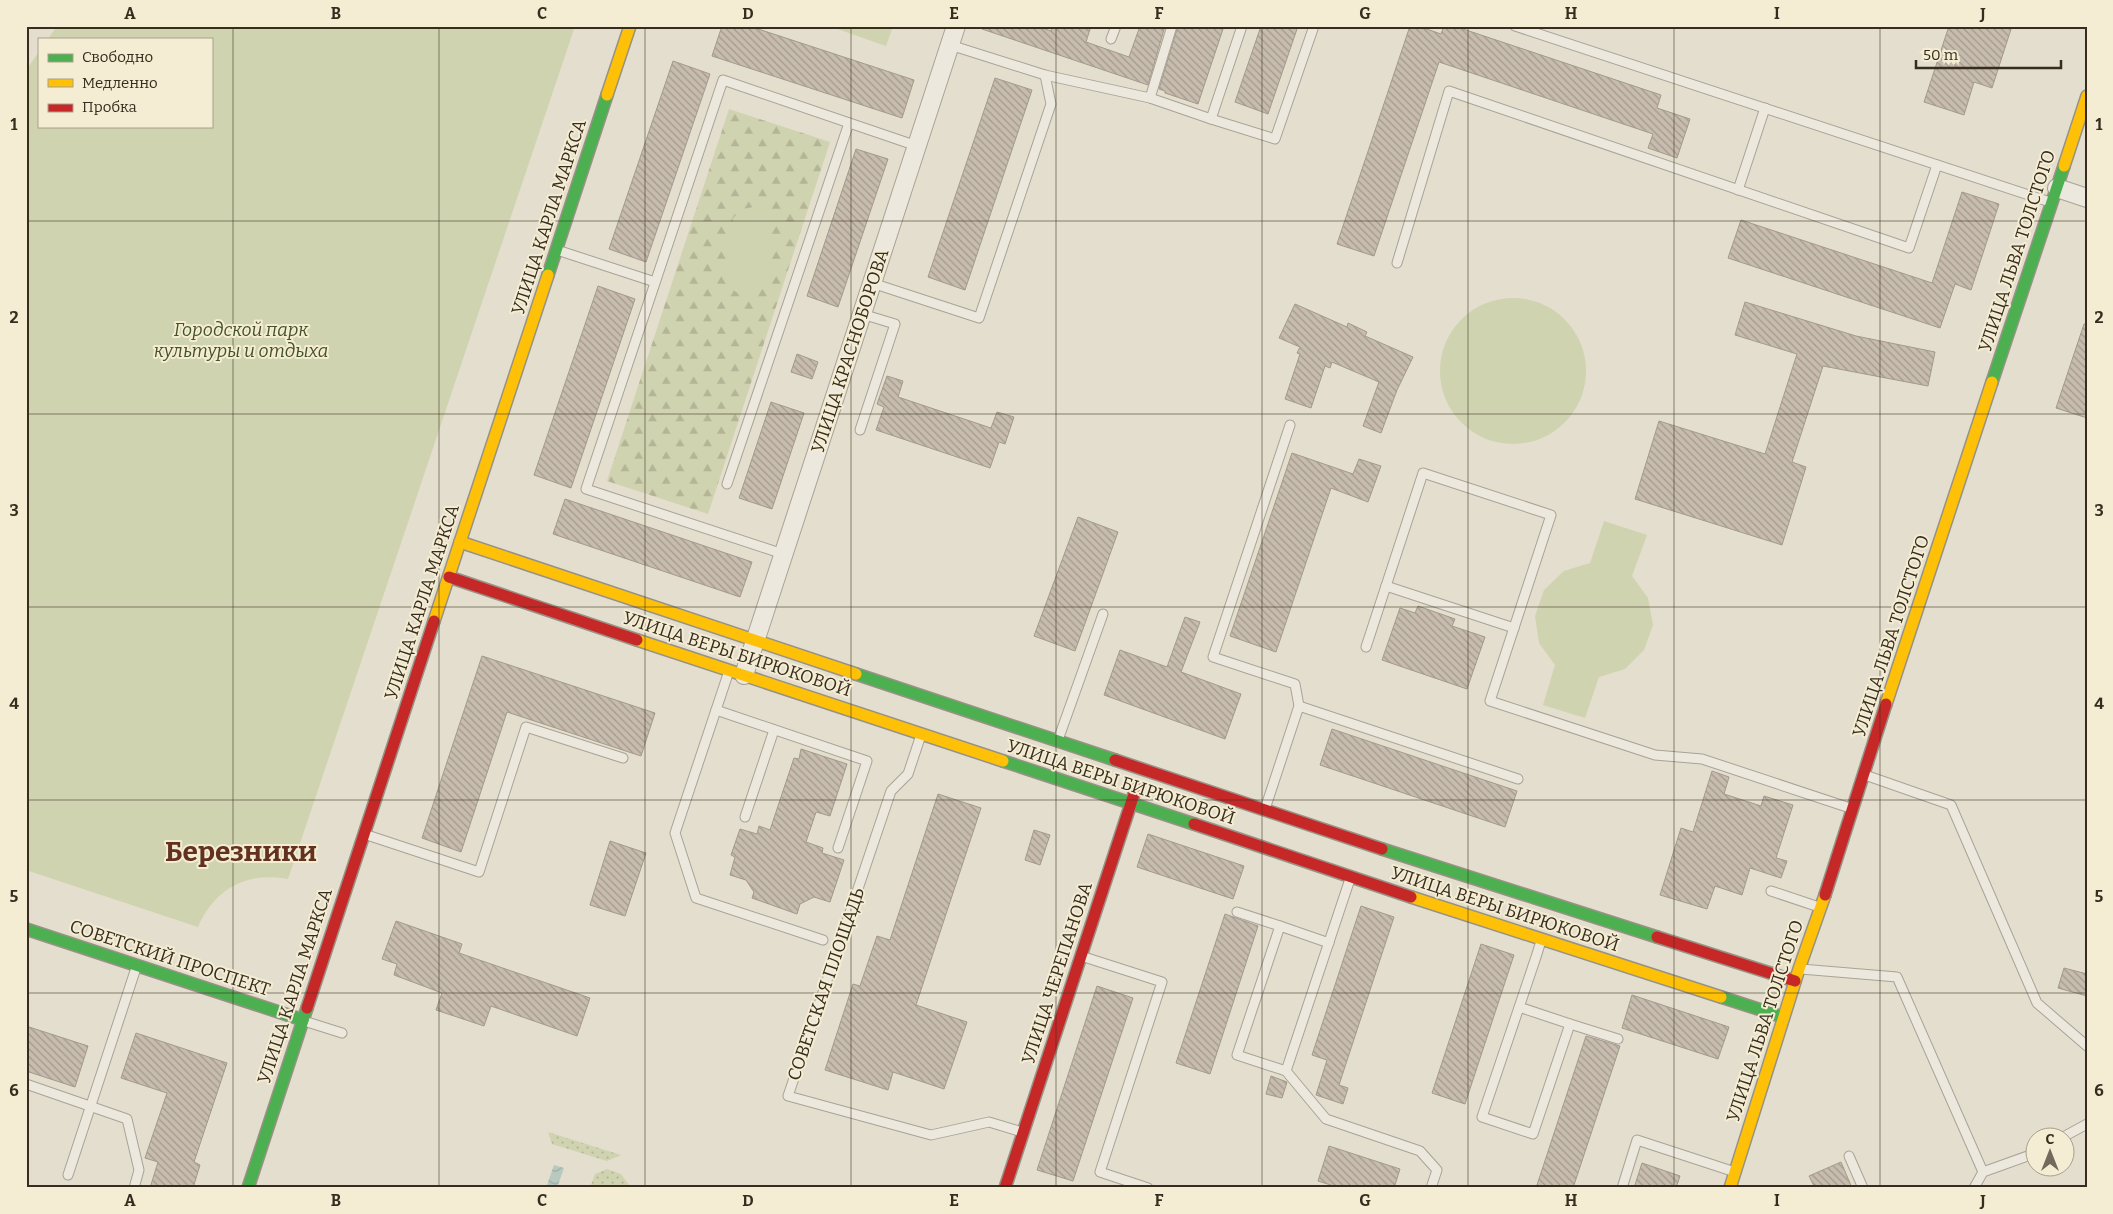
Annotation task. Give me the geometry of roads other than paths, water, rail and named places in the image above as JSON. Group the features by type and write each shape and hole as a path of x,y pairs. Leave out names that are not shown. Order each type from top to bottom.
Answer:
{"street":[{"name":"УЛИЦА КАРЛА МАРКСА","path":"248,1188 630,26"},
{"name":"УЛИЦА КРАСНОБОРОВА","path":"736,673 755,640 956,26"},
{"name":"УЛИЦА ЛЬВА ТОЛСТОГО","path":"1730,1188 1783,1017 1854,809 1920,599 2087,96"},
{"path":"2054,195 2087,198"},
{"name":"УЛИЦА ВЕРЫ БИРЮКОВОЙ","path":"460,542 1265,809 1372,850 1795,981"},
{"name":"УЛИЦА ВЕРЫ БИРЮКОВОЙ","path":"449,577 1131,804 1359,877 1541,940 1783,1017"},
{"name":"УЛИЦА ЧЕРЕПАНОВА","path":"1006,1188 1022,1132 1143,769"},
{"name":"СОВЕТСКИЙ ПРОСПЕКТ","path":"26,929 303,1020"}],"lane":[{"path":"1111,39 1116,26"},
{"path":"1150,98 1172,26"},
{"path":"1211,119 1242,26"},
{"path":"950,45 1045,76 1150,98 1275,139 1314,26"},
{"path":"1516,26 1937,165 2054,195"},
{"path":"872,283 979,318 1051,104 1045,76"},
{"path":"783,554 586,489 723,80 917,146"},
{"path":"1397,263 1449,91 1908,248 1937,165"},
{"path":"1738,190 1765,108"},
{"path":"727,484 849,122"},
{"path":"556,250 655,282"},
{"path":"860,430 895,324 862,314"},
{"path":"1265,809 1299,706 1295,684 1213,657 1290,425"},
{"path":"1366,647 1423,473 1552,515 1490,701 1654,756 1702,759 1854,809"},
{"path":"1386,586 1514,628"},
{"path":"1058,741 1103,614"},
{"name":"СОВЕТСКАЯ ПЛОЩАДЬ","path":"736,673 716,710 675,833 696,898 823,940"},
{"path":"1299,706 1518,778"},
{"path":"716,710 867,761 838,848"},
{"path":"364,834 479,872 526,727 623,758"},
{"path":"744,817 774,730"},
{"name":"СОВЕТСКАЯ ПЛОЩАДЬ","path":"921,734 908,774 891,790 788,1096 931,1135 990,1122 1022,1132"},
{"path":"1865,775 1951,806 2037,1003 2087,1046"},
{"path":"1286,1071 1329,943 1359,877"},
{"path":"1771,891 1821,908"},
{"path":"1237,912 1329,943"},
{"path":"1280,926 1237,1055 1286,1071 1326,1120 1420,1151 1437,1170 1431,1188"},
{"path":"1541,940 1482,1117 1533,1134 1570,1024"},
{"path":"1081,956 1162,982 1100,1172 1148,1188"},
{"path":"68,1175 137,965"},
{"path":"1799,969 1897,977 1984,1172"},
{"path":"1519,1007 1618,1039"},
{"path":"303,1020 342,1033"},
{"path":"26,1084 127,1119 139,1170 134,1188"},
{"path":"2076,1130 2087,1124"},
{"path":"1622,1188 1637,1140 1735,1172"},
{"path":"1849,1156 1863,1188"},
{"path":"1974,1188 1984,1172 2026,1157"}],"water":[{"path":"554,1165 564,1168 557,1188 546,1188"}],"district":[{"name":"Березники","path":"241,851"}],"park label":[{"name":"Городской парк культуры и отдыха","path":"241,340"}]}
